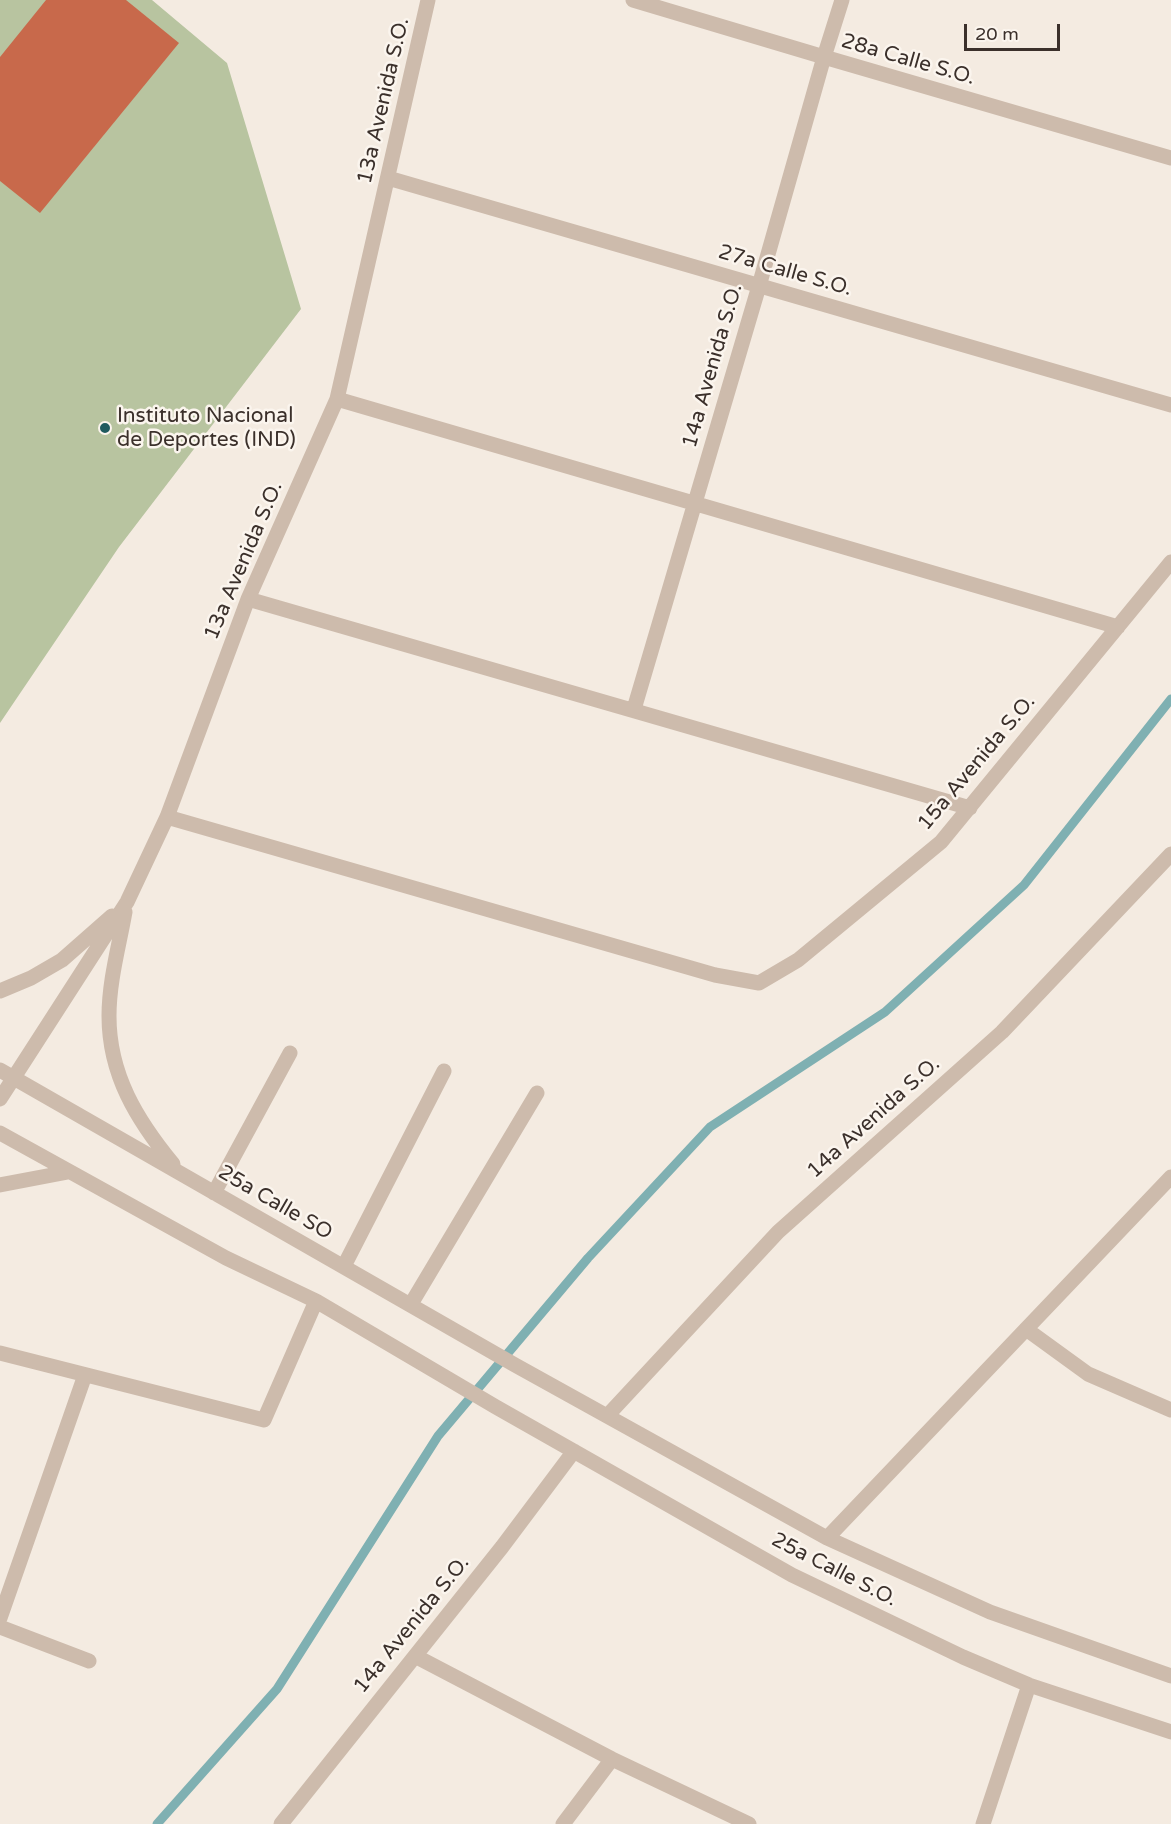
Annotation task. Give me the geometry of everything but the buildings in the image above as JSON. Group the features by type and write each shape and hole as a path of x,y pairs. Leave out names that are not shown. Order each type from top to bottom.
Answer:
{"street":[{"name":"13a Avenida S.O.","path":"0,1099 127,902 167,817 248,599 337,399 428,0"},
{"name":"28a Calle S.O.","path":"633,0 1171,158"},
{"name":"14a Avenida S.O.","path":"634,709 842,0"},
{"name":"27a Calle S.O.","path":"388,177 1171,405"},
{"path":"337,399 1118,627"},
{"name":"15a Avenida S.O.","path":"167,817 715,975 759,983 798,960 941,842 1171,562"},
{"path":"248,599 634,709 969,808"},
{"name":"14a Avenida S.O.","path":"607,1416 778,1232 1002,1032 1171,854"},
{"path":"0,991 31,978 62,960 127,902"},
{"path":"127,902 113,976 109,1014 110,1036 115,1059 133,1109 152,1138 181,1173"},
{"path":"214,1193 290,1053"},
{"path":"0,1070 14,1078"},
{"path":"344,1266 444,1071"},
{"name":"25a Calle SO","path":"14,1078 514,1365"},
{"path":"411,1304 537,1093"},
{"path":"0,1132 68,1172 226,1258 316,1301 264,1420 0,1353"},
{"path":"0,1185 68,1172"},
{"path":"827,1538 1171,1177"},
{"name":"25a Calle S.O.","path":"316,1301 496,1407 792,1575 963,1657 1029,1685 1171,1732"},
{"path":"1026,1329 1088,1374 1171,1410"},
{"name":"25a Calle S.O.","path":"514,1365 827,1538 990,1612 1171,1676"},
{"path":"0,1618 85,1375"},
{"name":"14a Avenida S.O.","path":"281,1824 501,1547 574,1451"},
{"path":"0,1627 89,1661"},
{"path":"415,1656 612,1759 749,1824"},
{"path":"983,1824 1029,1685"},
{"path":"563,1824 612,1759"}],"green space":[{"name":"Instituto Nacional de Deportes (IND)","path":"0,0 152,0 227,63 301,309 119,547 0,723"}],"waterway":[{"path":"157,1824 277,1689 438,1436 588,1258 710,1127 885,1012 1024,885 1171,699"}],"place":[{"name":"Instituto Nacional de Deportes (IND)","path":"105,428"}]}
